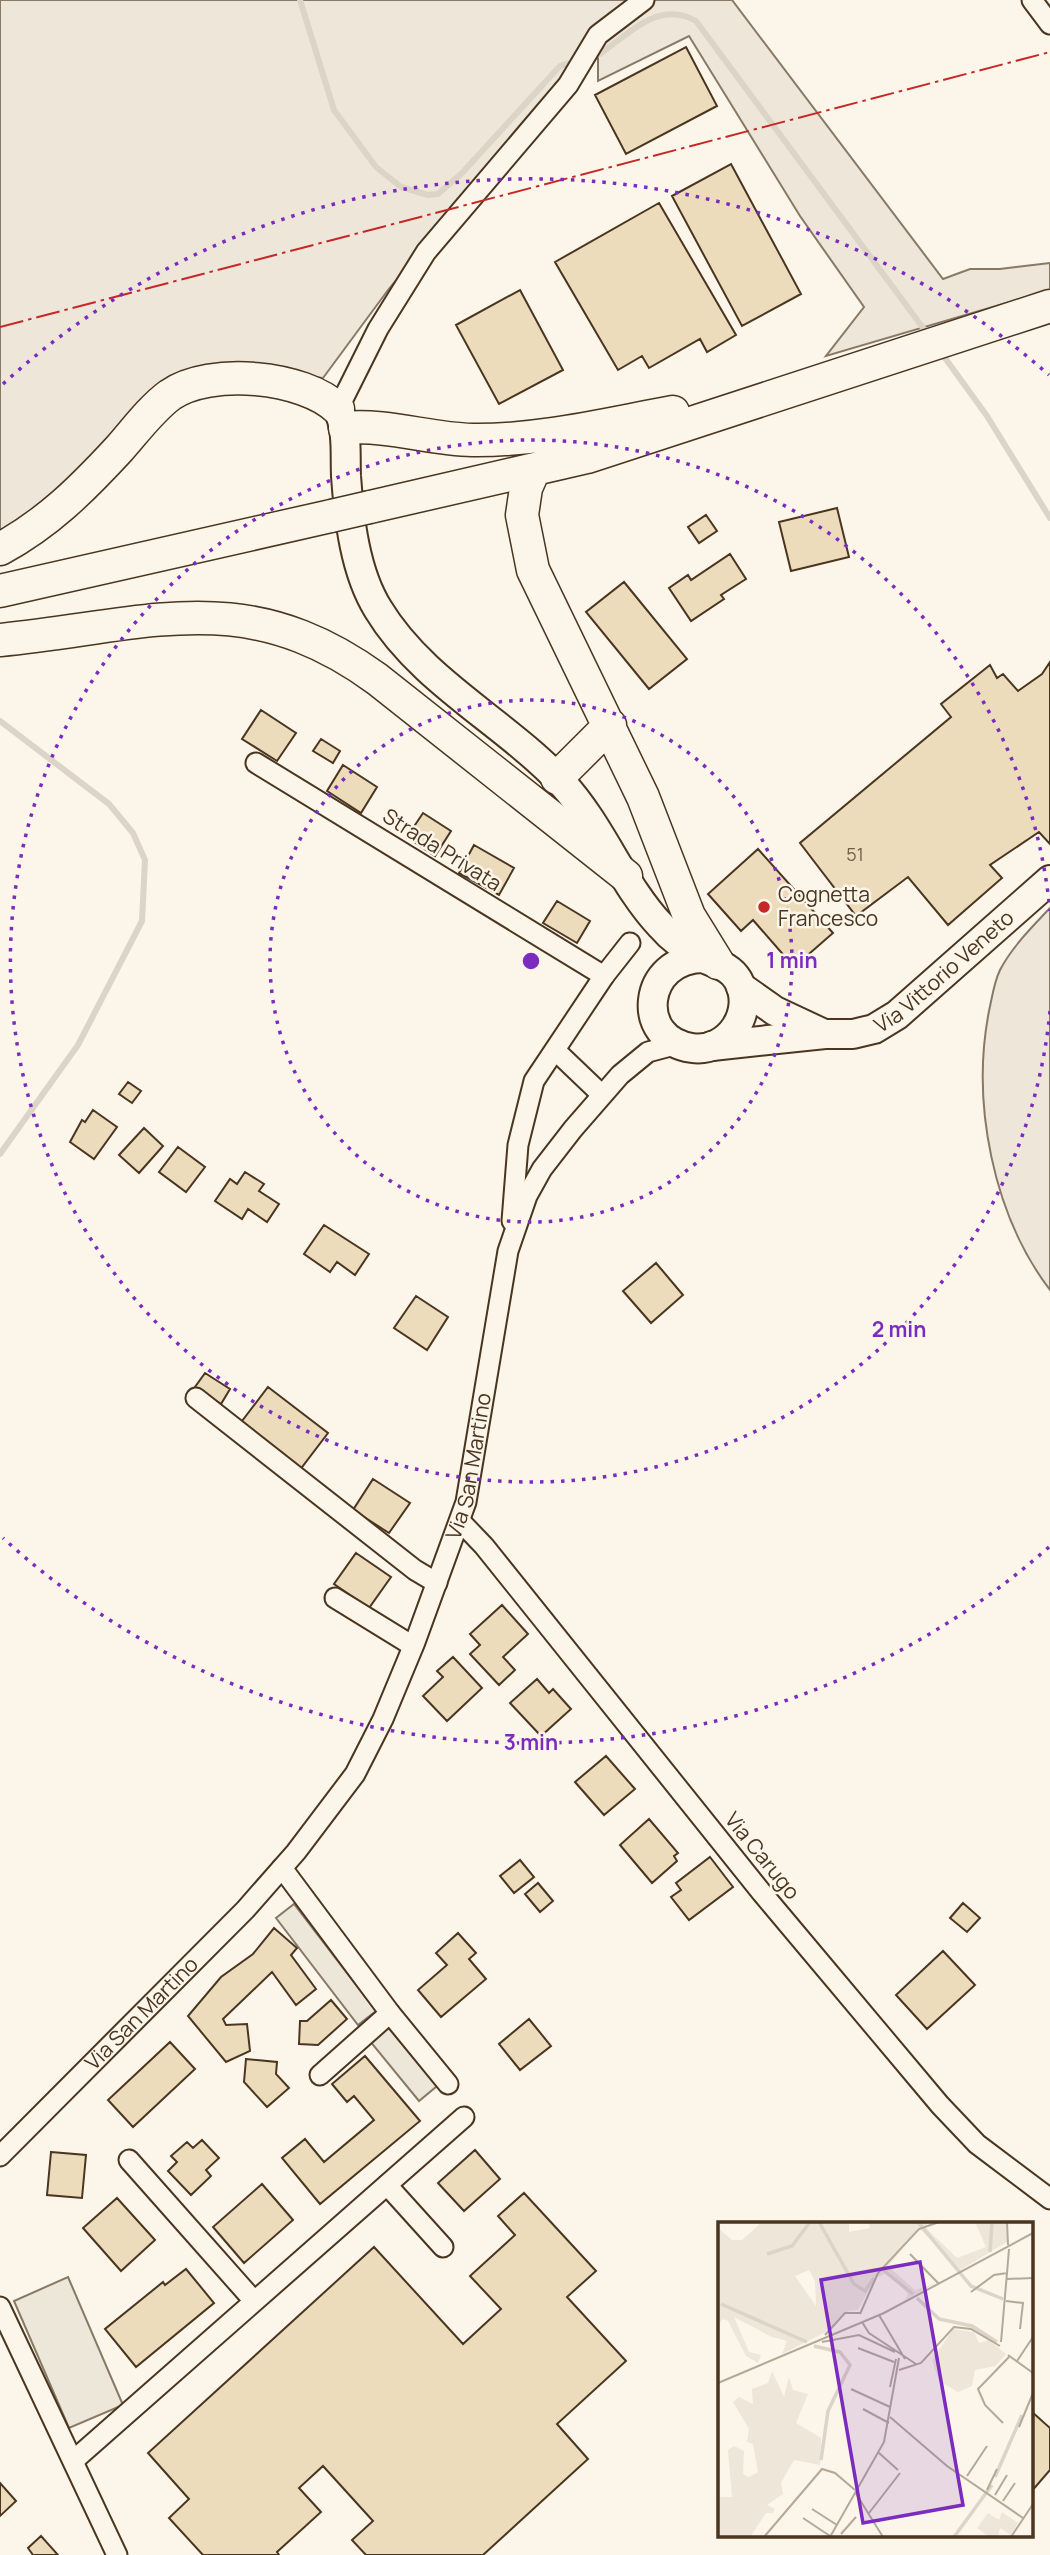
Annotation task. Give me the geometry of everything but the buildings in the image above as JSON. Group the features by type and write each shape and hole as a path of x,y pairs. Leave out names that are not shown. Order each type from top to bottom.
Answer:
{"main road":[{"path":"0,591 600,453 1050,306"},
{"path":"0,549 65,506 161,402 188,385 215,381 272,381 315,393 341,418 461,439 521,437 679,411 878,364"},
{"path":"534,470 526,488 522,515 529,559 545,599 610,725 649,809 690,916 711,961"},
{"path":"0,640 192,615 238,618 300,634 332,649 377,678 626,876"},
{"path":"557,778 610,725"}],"street":[{"path":"644,0 598,35 568,85 425,252 378,329 341,418 347,487 355,536 366,583 376,606 422,662 557,778 596,824 652,916 674,938 733,973 740,986 743,1006 739,1023 724,1040 712,1046"},
{"path":"1032,0 1050,24"},
{"name":"Strada Privata","path":"256,762 604,976"},
{"name":"Via Vittorio Veneto","path":"825,1034 864,1031 897,1015 1050,880"},
{"path":"652,916 659,951 659,979 653,998 654,1011 661,1030 678,1044 698,1048 825,1034"},
{"path":"512,1238 518,1144 534,1081 604,976 630,943"},
{"path":"659,979 680,961 711,961"},
{"path":"740,986 775,1011 825,1034"},
{"name":"Via San Martino","path":"634,1062 654,1011"},
{"name":"Via San Martino","path":"0,2156 148,2011 282,1868 359,1768 413,1646 460,1521 470,1480 512,1238 527,1196 542,1169 601,1094 634,1062 655,1049 678,1044"},
{"path":"556,1051 601,1094"},
{"path":"196,1398 415,1570 437,1583"},
{"name":"Via Carugo","path":"460,1521 484,1546 770,1902 948,2114 989,2154 1050,2199"},
{"path":"335,1598 413,1646"},
{"path":"282,1868 390,2013 448,2084"},
{"path":"320,2075 390,2013"},
{"path":"73,2461 464,2118"},
{"path":"129,2160 254,2301"},
{"path":"387,2185 443,2246"},
{"path":"0,2308 117,2555"}],"shaded area":[{"path":"0,0 732,0 943,279 970,269 1000,269 1050,263 1050,290 826,356 864,307 800,216 689,36 598,81 598,36 388,290 323,378 223,367 79,485 0,534"},
{"path":"1050,908 1050,1290 1030,1260 1001,1193 991,1157 983,1083 984,1046 998,975 1016,945"},
{"path":"294,1904 376,2011 358,2025 276,1918"},
{"path":"387,2026 437,2086 419,2101 369,2040"},
{"path":"68,2277 123,2405 69,2428 14,2301"}],"waterway":[{"path":"300,0 334,110 376,167 401,187 428,195 438,194 462,173 560,66 576,61"},
{"path":"590,57 600,54 634,28 658,16 683,15 696,21 929,336"},
{"path":"940,351 987,416 1050,518"},
{"path":"0,721 109,804 133,833 145,860 142,921 78,1045 0,1154"}],"power":[{"path":"0,327 1050,52"}],"place":[{"name":"Cognetta Francesco","path":"764,907"}]}
